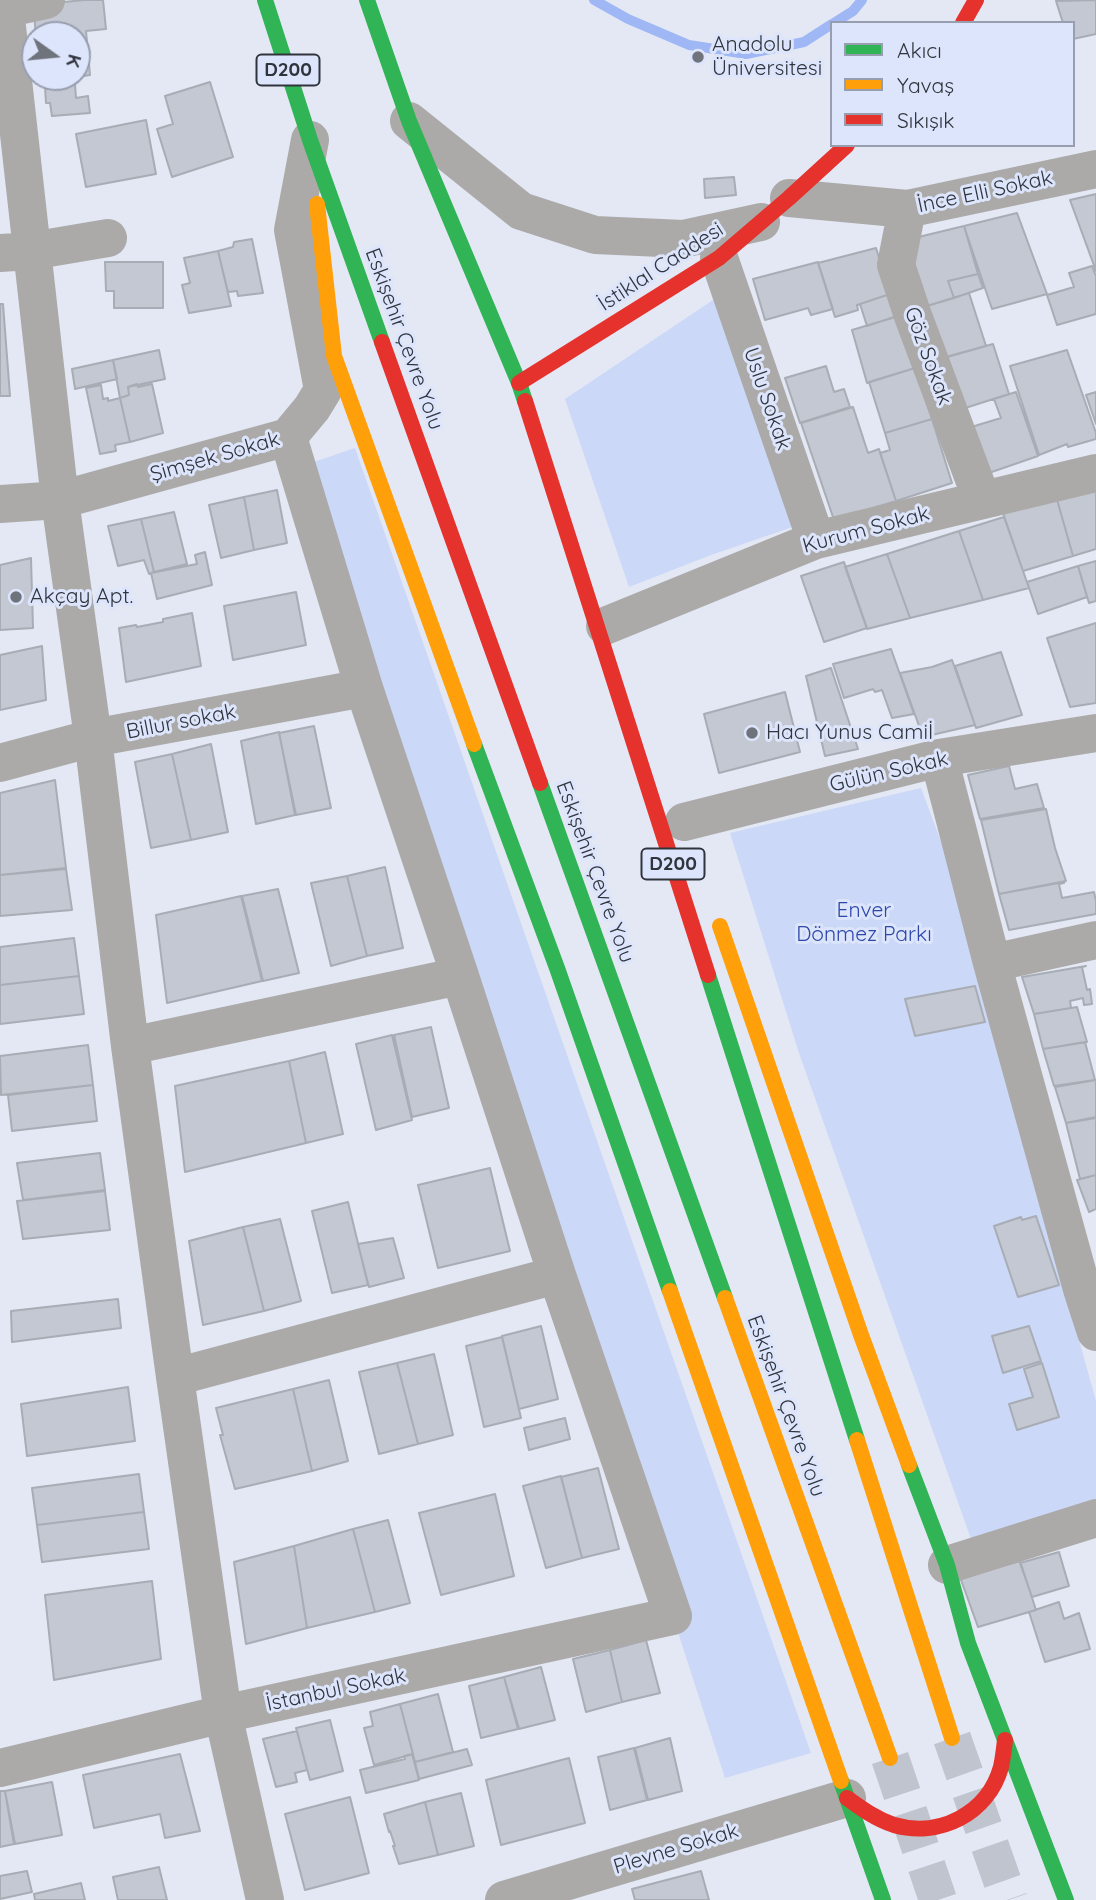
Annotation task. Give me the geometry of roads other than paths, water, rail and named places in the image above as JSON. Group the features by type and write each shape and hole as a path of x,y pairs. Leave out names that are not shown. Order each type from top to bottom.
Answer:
{"main road":[{"name":"Eskişehir Çevre Yolu","path":"265,0 310,140 890,1758"},
{"name":"D200","path":"367,0 409,121 519,383 951,1738"},
{"path":"964,21 976,0"},
{"path":"310,140 334,356 557,968 883,1900"},
{"name":"İstiklal Caddesi","path":"519,383 719,258 845,147"},
{"path":"519,383 612,637"},
{"path":"714,909 861,1335 947,1565 968,1643 1066,1900"},
{"path":"847,1798 878,1819 903,1828 926,1830 943,1827 964,1819 981,1803 1001,1769 1005,1740"}],"street":[{"path":"46,0 4,6 15,252 60,500 93,738 130,1046 223,1714 265,1900"},
{"name":"İnce Elli Sokak","path":"409,121 521,211 594,234 683,239 775,210 907,209 1096,169"},
{"name":"Şimşek Sokak","path":"0,504 60,500 288,437 323,390 293,230 310,140"},
{"name":"Göz Sokak","path":"907,209 896,265 982,500"},
{"path":"15,252 108,238"},
{"name":"Uslu Sokak","path":"719,258 816,540"},
{"path":"175,1377 557,1275 364,688 288,437"},
{"name":"Kurum Sokak","path":"612,637 816,540 1096,473"},
{"name":"Billur sokak","path":"0,763 93,738 364,688"},
{"name":"Gülün Sokak","path":"684,822 939,758 1096,733"},
{"path":"939,758 992,963 1089,1287 1096,1332"},
{"path":"992,963 1096,940"},
{"path":"130,1046 460,976"},
{"name":"İstanbul Sokak","path":"0,1768 223,1714 673,1616 557,1275"},
{"path":"947,1565 1096,1518"},
{"name":"Plevne Sokak","path":"504,1900 847,1798"}],"waterway":[{"path":"594,0 628,19 689,45 746,54 804,42 830,25"},
{"path":"837,21 853,11 862,0"}],"tunnel":[{"path":"952,1738 1009,1900"},
{"path":"890,1758 938,1900"}],"place":[{"name":"Anadolu Üniversitesi","path":"698,57"},
{"name":"Akçay Apt.","path":"16,597"},
{"name":"Hacı Yunus Camiİ","path":"752,733"}],"park label":[{"name":"Enver Dönmez Parkı","path":"864,923"}]}
